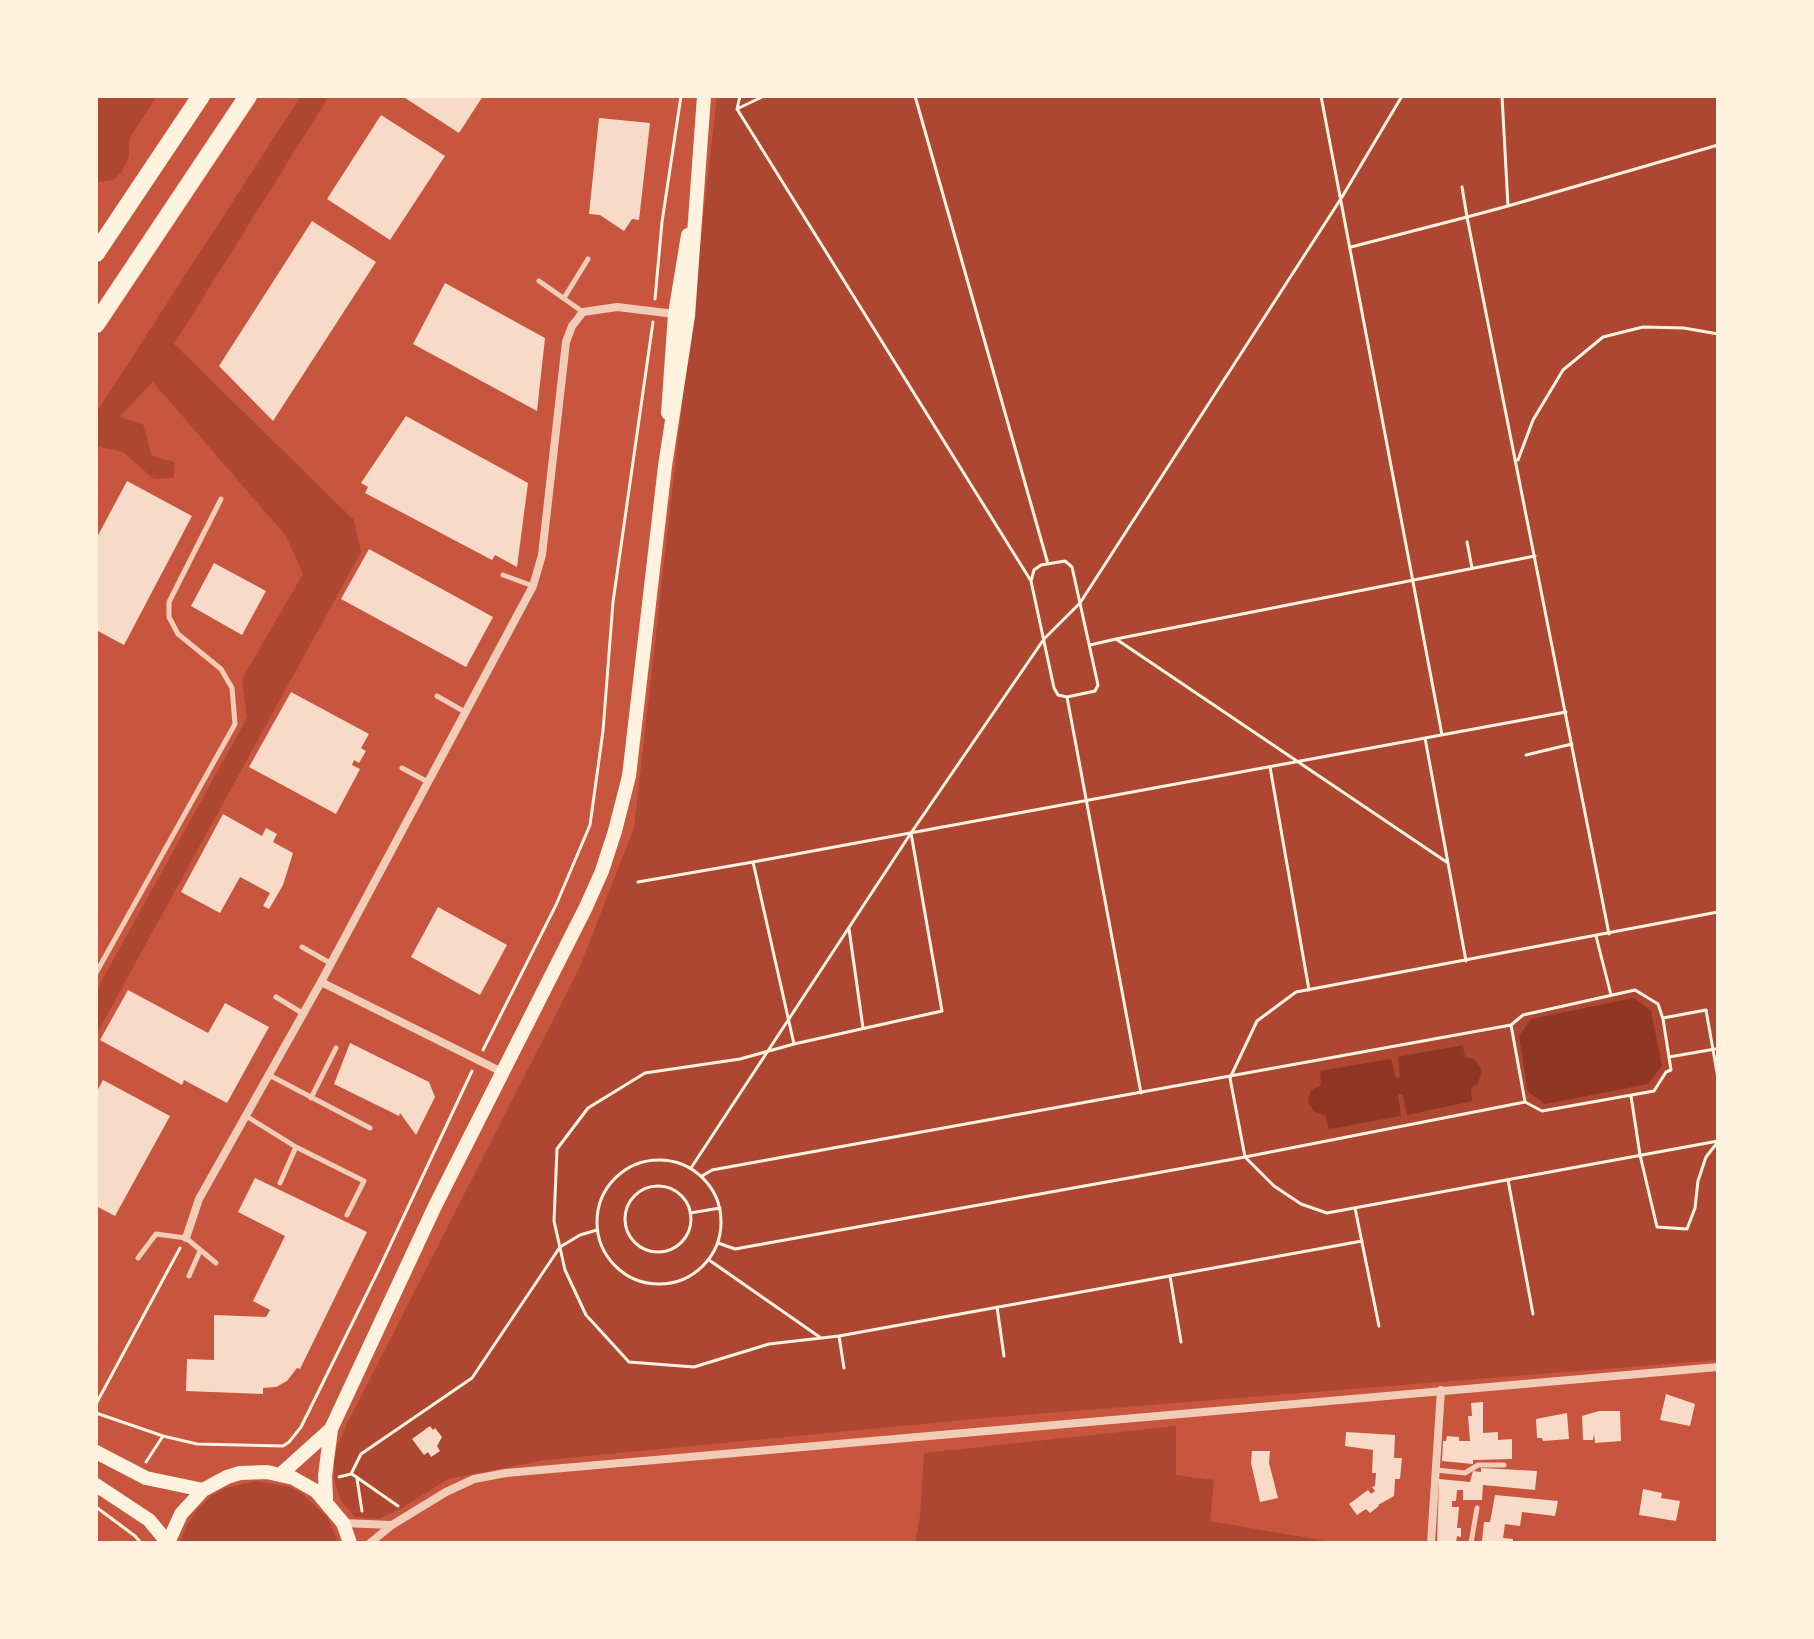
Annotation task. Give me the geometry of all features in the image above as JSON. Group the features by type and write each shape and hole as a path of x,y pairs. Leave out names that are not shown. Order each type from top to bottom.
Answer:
{"highway":[{"path":"96,253 201,96"},
{"path":"96,324 248,96"}],"main road":[{"path":"665,466 679,391 691,287 704,96"},
{"path":"326,1499 325,1476 331,1429 435,1206 586,907 615,831 629,776 665,466 675,314 695,203"},
{"path":"281,1474 331,1429"},
{"path":"96,1452 138,1474 164,1483 203,1490"},
{"path":"96,1485 149,1520 168,1543 181,1514 203,1490 240,1473 281,1474 305,1484 326,1499 343,1523 350,1543"}],"street":[{"path":"186,1238 199,1199 321,982 533,586 542,555 566,342 572,326 583,312 617,307 675,314"},
{"path":"321,982 502,1072"},
{"path":"370,1543 392,1525 446,1492 474,1479 506,1473 1718,1367"},
{"path":"1431,1543 1441,1390"},
{"path":"343,1523 392,1525"}],"lane":[{"path":"564,298 588,259"},
{"path":"539,281 583,312"},
{"path":"96,973 235,724 235,702 227,678 221,669 178,634 169,617 169,602 221,499"},
{"path":"503,575 533,586"},
{"path":"437,696 466,712"},
{"path":"402,768 428,782"},
{"path":"302,947 330,963"},
{"path":"276,997 302,1013"},
{"path":"311,1098 336,1048"},
{"path":"268,1075 370,1128"},
{"path":"246,1116 296,1147 364,1181 347,1215"},
{"path":"280,1183 296,1147"},
{"path":"138,1258 156,1234 186,1238 216,1263"},
{"path":"189,1276 200,1251"},
{"path":"1435,1470 1465,1473 1478,1465 1504,1465"},
{"path":"1471,1543 1477,1508"}],"path":[{"path":"96,1413 197,1444 283,1446 295,1437 556,905 590,825 603,731 615,587 681,96"},
{"path":"740,96 737,109 1031,581 1058,695 1067,697 1095,691 1098,685 1072,567 1065,561 1048,564 1034,570 1031,581"},
{"path":"737,109 764,96"},
{"path":"915,96 1048,564"},
{"path":"1321,96 1442,735"},
{"path":"691,1168 911,833 1044,639 1080,603 1342,197 1402,96"},
{"path":"1502,96 1508,206"},
{"path":"1351,247 1508,206 1718,145"},
{"path":"1462,187 1609,934"},
{"path":"1516,464 1533,420 1563,370 1603,337 1643,327 1684,328 1718,334"},
{"path":"1467,542 1472,568"},
{"path":"1090,645 1535,556"},
{"path":"1116,639 1448,863"},
{"path":"1067,697 1141,1093"},
{"path":"638,882 1566,712"},
{"path":"1425,738 1466,961"},
{"path":"1526,755 1572,744"},
{"path":"1270,767 1309,990"},
{"path":"911,833 942,1011 740,1059 645,1073 588,1108 557,1149 554,1221 565,1270 586,1315 629,1362 694,1367 769,1344 839,1336 1362,1241"},
{"path":"753,862 794,1044"},
{"path":"1718,912 1296,992 1257,1021 1230,1078 1245,1157 1274,1186 1301,1204 1327,1213 1718,1141"},
{"path":"849,929 863,1029"},
{"path":"1596,936 1611,996"},
{"path":"702,1176 712,1170 1511,1025 1523,1015 1635,990 1658,1004 1663,1019 1671,1070 1666,1072 1654,1091 1542,1111 1525,1102 1245,1157 735,1249 718,1243"},
{"path":"1663,1019 1706,1010 1718,1078"},
{"path":"1511,1025 1525,1102"},
{"path":"1710,1028 1718,1026"},
{"path":"1669,1057 1715,1049"},
{"path":"1631,1096 1640,1155 1657,1227 1687,1229 1706,1157 1718,1141"},
{"path":"665,1159 691,1168 714,1191 720,1208 722,1226 709,1260 696,1273 662,1285 641,1282 623,1274 608,1259 597,1230 600,1200 610,1182 626,1168 645,1160 665,1159"},
{"path":"1508,1180 1533,1314"},
{"path":"657,1186 677,1192 685,1200 690,1213 688,1231 683,1240 665,1251 654,1252 635,1242 625,1223 629,1202 646,1188 657,1186"},
{"path":"690,1213 720,1208"},
{"path":"1355,1208 1379,1326"},
{"path":"410,1516 351,1474 361,1454 472,1378 560,1247 580,1235 597,1230"},
{"path":"96,1404 186,1238"},
{"path":"709,1260 821,1338"},
{"path":"1170,1276 1181,1342"},
{"path":"997,1307 1004,1356"},
{"path":"839,1336 844,1368"},
{"path":"138,1474 163,1436"},
{"path":"357,1479 362,1515"},
{"path":"110,1516 120,1500"},
{"path":"96,1507 141,1543"}],"shaded area":[{"path":"96,96 157,96 129,139 129,157 121,173 113,180 99,182 96,182"},
{"path":"301,96 329,96 174,344 354,520 361,552 96,1035 96,991 247,718 242,679 303,574 286,536 153,382 119,417 143,424 152,456 175,462 174,478 154,479 123,452 96,446 96,413"},
{"path":"717,96 1718,96 1718,1360 985,1418 545,1460 448,1479 379,1519 355,1517 341,1501 334,1479 334,1455 347,1424 579,969 634,828"},
{"path":"1634,998 1651,1011 1662,1066 1648,1084 1545,1104 1528,1092 1519,1036 1531,1019"},
{"path":"1463,1045 1465,1057 1474,1059 1482,1070 1478,1083 1471,1089 1472,1101 1407,1115 1403,1095 1398,1094 1401,1116 1329,1129 1326,1116 1314,1112 1309,1104 1311,1090 1321,1085 1320,1071 1391,1059 1396,1079 1400,1076 1398,1057"},
{"path":"1176,1426 1176,1475 1214,1480 1210,1521 1326,1543 915,1543 924,1453"},
{"path":"257,1481 290,1487 304,1495 328,1518 338,1543 180,1543 187,1525 211,1496 226,1488"}],"building":[{"path":"402,96 483,96 459,133"},
{"path":"381,115 445,156 390,240 327,199"},
{"path":"599,118 650,123 639,220 632,219 624,231 600,215 589,214"},
{"path":"312,221 376,262 273,421 219,366"},
{"path":"445,283 545,338 537,411 413,344"},
{"path":"406,416 528,483 517,567 495,555 492,560 365,493 368,487 361,483"},
{"path":"127,481 192,516 124,645 96,630 96,539"},
{"path":"369,549 493,617 466,667 341,599"},
{"path":"214,563 266,591 242,635 191,606"},
{"path":"291,692 369,734 361,748 366,751 359,763 354,760 352,765 360,769 336,814 249,767"},
{"path":"223,814 262,836 266,828 277,834 273,842 293,853 283,885 269,909 263,906 270,893 240,877 220,913 181,892"},
{"path":"438,907 507,945 480,995 411,957"},
{"path":"128,990 208,1033 225,1003 269,1027 227,1103 184,1080 182,1085 100,1040"},
{"path":"350,1043 429,1082 435,1097 416,1135 400,1113 399,1116 334,1084"},
{"path":"103,1080 170,1116 115,1216 96,1206 96,1093"},
{"path":"255,1178 367,1232 300,1369 297,1368 287,1381 276,1387 263,1388 263,1394 186,1391 187,1359 214,1360 214,1315 266,1317 270,1310 253,1301 285,1236 238,1212"},
{"path":"1666,1394 1695,1404 1690,1426 1660,1420"},
{"path":"1483,1402 1483,1433 1498,1432 1498,1440 1512,1439 1512,1459 1473,1460 1473,1464 1442,1461 1443,1441 1447,1436 1470,1441 1468,1416 1472,1416 1471,1403"},
{"path":"1599,1411 1620,1411 1621,1441 1595,1443 1594,1434 1593,1440 1583,1440 1582,1416"},
{"path":"1567,1413 1569,1439 1543,1441 1537,1438 1536,1419"},
{"path":"430,1426 442,1437 437,1446 440,1451 431,1457 428,1452 424,1455 412,1439"},
{"path":"1346,1432 1395,1435 1394,1458 1402,1458 1400,1479 1395,1479 1394,1496 1370,1513 1366,1509 1357,1515 1349,1504 1368,1490 1371,1494 1375,1491 1372,1487 1375,1486 1376,1473 1372,1473 1373,1450 1345,1446"},
{"path":"1252,1451 1270,1451 1269,1463 1278,1498 1260,1502 1251,1463"},
{"path":"1481,1468 1537,1471 1535,1490 1483,1485 1482,1500 1463,1500 1463,1490 1457,1490 1452,1507 1459,1507 1457,1528 1461,1528 1461,1537 1457,1536 1456,1543 1437,1543 1439,1479 1470,1482 1473,1471 1481,1472"},
{"path":"1643,1489 1662,1493 1661,1498 1680,1501 1676,1521 1639,1515"},
{"path":"1495,1495 1558,1501 1555,1516 1522,1512 1520,1526 1505,1524 1503,1538 1513,1539 1513,1543 1482,1541 1484,1522 1490,1522"}]}
